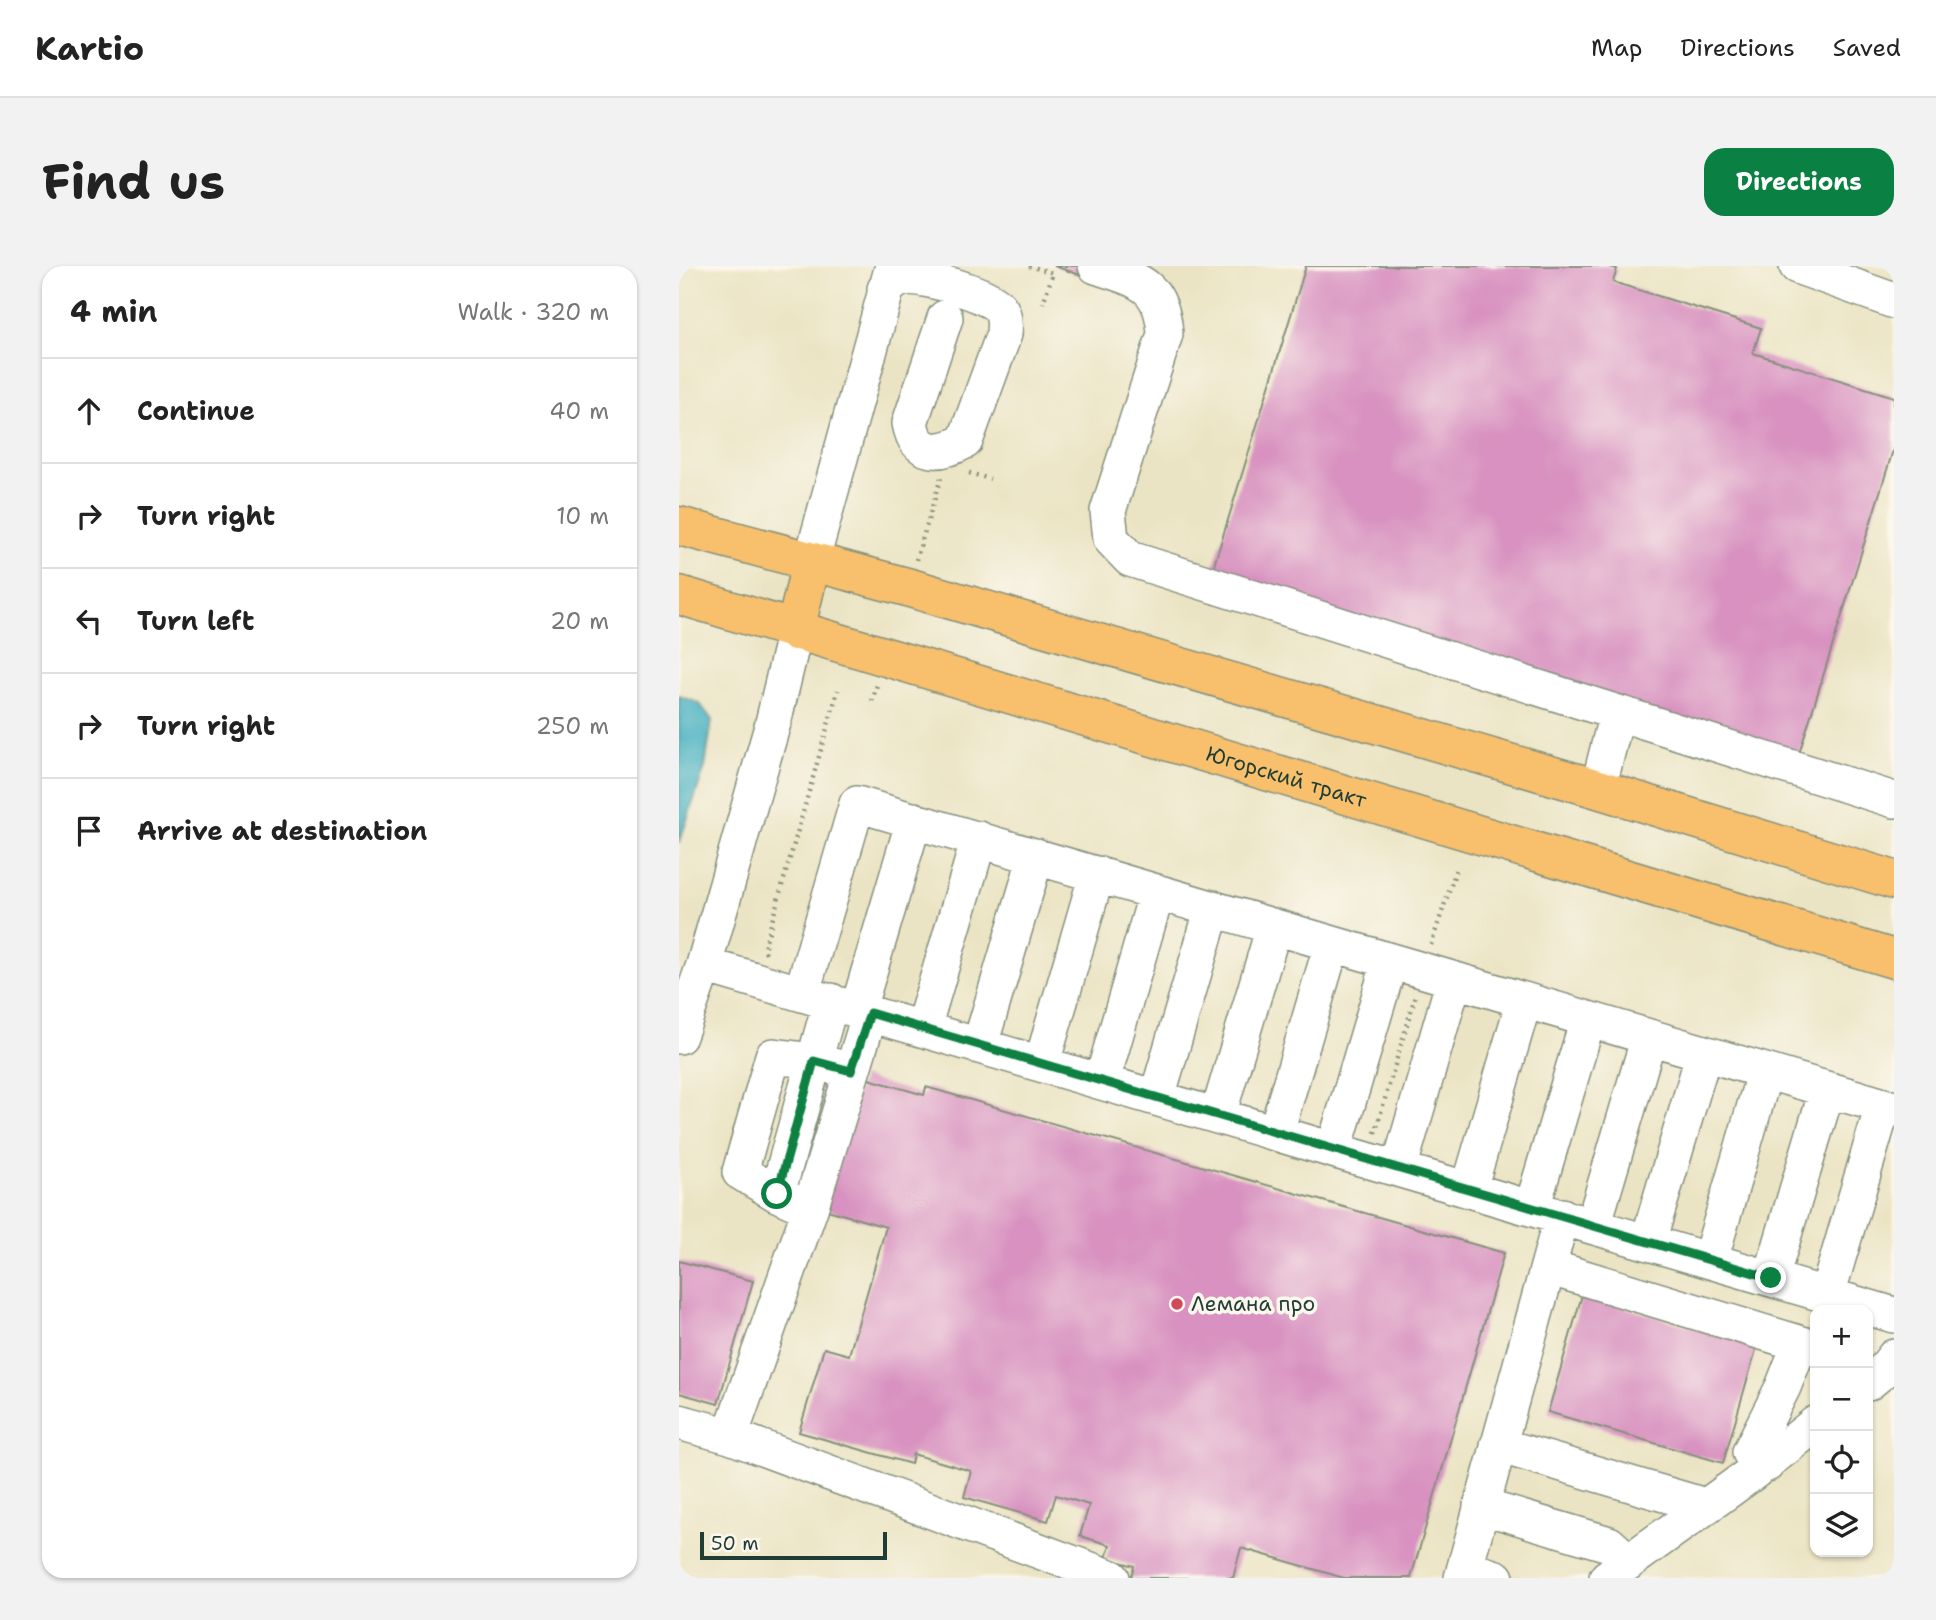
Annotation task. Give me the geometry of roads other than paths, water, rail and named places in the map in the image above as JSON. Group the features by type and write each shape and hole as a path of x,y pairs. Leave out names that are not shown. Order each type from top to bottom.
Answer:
{"main road":[{"path":"679,526 907,587 1598,789 1894,880"},
{"path":"795,631 811,562"},
{"name":"Югорский тракт","path":"679,595 1894,959"}],"lane":[{"path":"1096,266 1139,281 1159,302 1164,318 1165,334 1108,511 1111,539 1130,559 1894,800"},
{"path":"1797,266 1894,301"},
{"path":"811,562 889,278 919,276 988,299 1000,307 1005,321 1004,334 965,441 950,449 935,451 922,447 912,437 910,423 945,318"},
{"path":"679,1036 704,965 783,687 795,631"},
{"path":"1598,789 1617,713"},
{"path":"730,1436 810,1209 851,1071 840,1004 857,804 1889,1108 1827,1295"},
{"path":"814,1061 840,1004 914,820"},
{"path":"923,1028 979,839"},
{"path":"980,1045 1036,856"},
{"path":"1042,1063 1097,874"},
{"path":"1102,1081 1157,892"},
{"path":"1157,1097 1213,908"},
{"path":"1218,1115 1274,927"},
{"path":"1276,1132 1332,944"},
{"path":"1334,1149 1390,961"},
{"path":"704,965 1827,1295 1892,1306"},
{"path":"1399,1169 1454,980"},
{"path":"1469,1189 1524,1001"},
{"path":"1474,1575 1481,1506 1562,1217 1588,1019"},
{"path":"1562,1217 1649,1037"},
{"path":"1648,1242 1704,1054"},
{"path":"810,1209 777,1194 740,1172 773,1056 814,1061 851,1071"},
{"path":"1710,1260 1765,1071"},
{"path":"1771,1278 1827,1090"},
{"path":"1548,1268 1808,1346 1783,1387 1750,1452 1767,1464"},
{"path":"1783,1387 1810,1412"},
{"path":"679,1422 730,1436 1112,1578"},
{"path":"1481,1506 1609,1544 1618,1570 1767,1464 1810,1428"},
{"path":"1499,1445 1705,1506"}],"water":[{"path":"679,696 699,703 712,720 705,767 679,843"}],"place":[{"name":"Лемана про","path":"1177,1304"}]}
